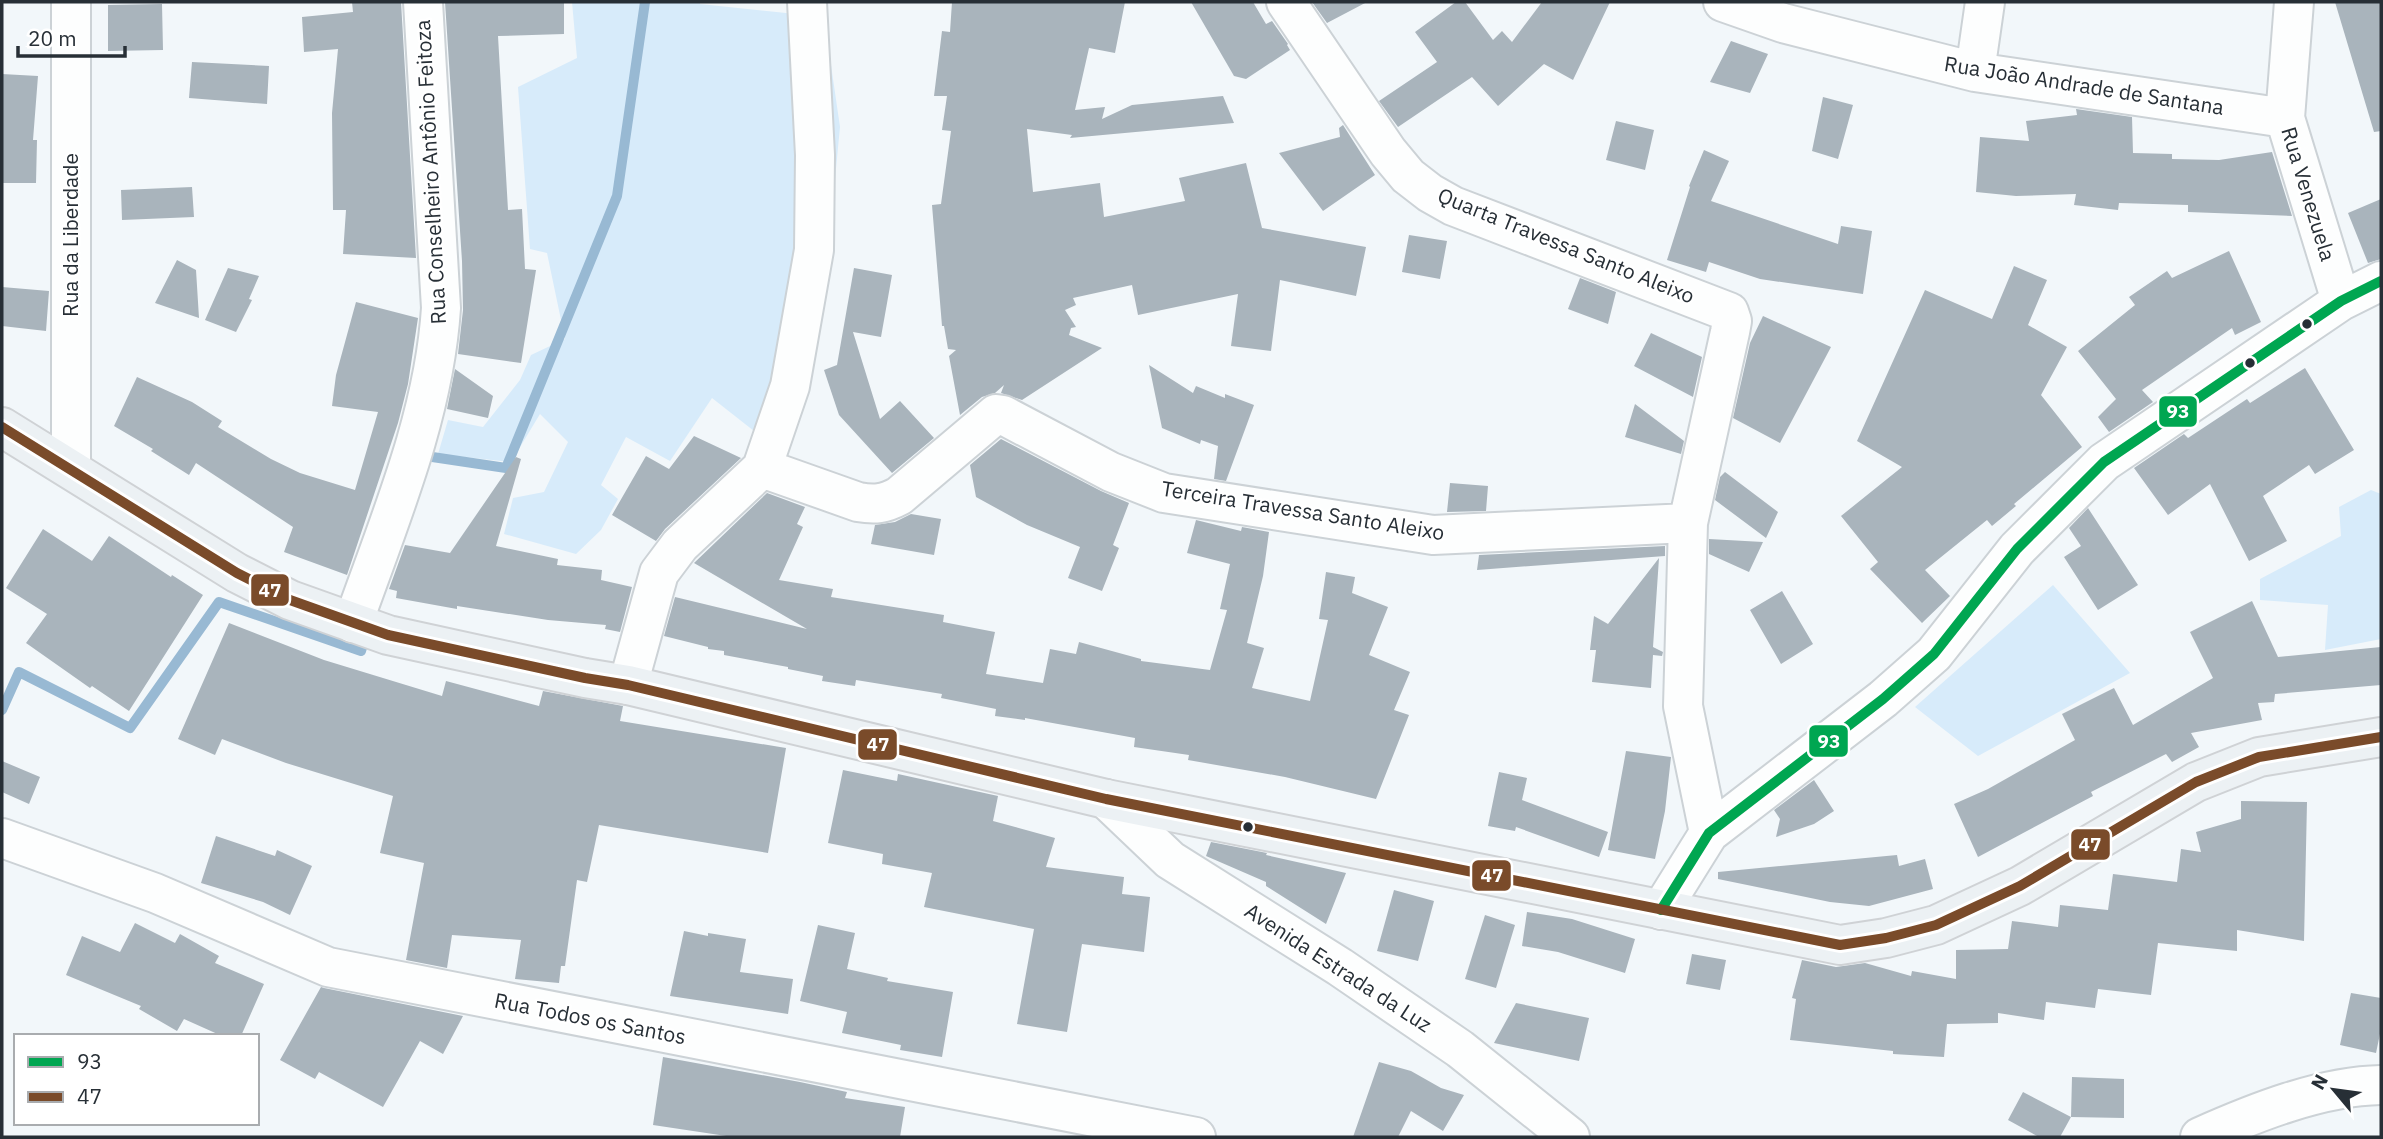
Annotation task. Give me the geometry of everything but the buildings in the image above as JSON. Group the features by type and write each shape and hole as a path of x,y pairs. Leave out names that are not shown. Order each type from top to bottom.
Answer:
{"main road":[{"path":"2,427 237,573 290,600 397,638 628,685 1106,799 1840,945 1886,939 1936,925 2020,886 2196,782 2259,757 2381,737"}],"street":[{"name":"Rua da Liberdade","path":"71,2 71,469"},
{"name":"Rua Conselheiro Antônio Feitoza","path":"353,623 419,427 433,380 439,341 440,296 423,2"},
{"path":"628,685 659,573 680,545 762,468 790,386 814,250 816,155 807,2"},
{"name":"Quarta Travessa Santo Aleixo","path":"1286,2 1388,152 1408,176 1430,193 1453,206 1729,312 1732,321 1730,332 1688,523"},
{"name":"Rua João Andrade de Santana","path":"1723,2 1783,23 1975,72 2285,118"},
{"path":"1975,72 1985,2"},
{"name":"Rua Venezuela","path":"2294,2 2285,118 2340,301"},
{"path":"1661,911 1709,833 1883,699 1934,654 2017,548 2104,462 2340,301 2381,281"},
{"name":"Terceira Travessa Santo Aleixo","path":"762,468 858,502 874,505 888,502 899,496 996,414 1003,415 1111,472 1164,493 1433,535 1688,523"},
{"path":"1688,523 1683,706 1709,833"},
{"name":"Avenida Estrada da Luz","path":"1106,799 1170,860 1340,967 1449,1042 1570,1137"},
{"name":"Rua Todos os Santos","path":"2,838 155,894 328,967 1196,1137"},
{"path":"2200,1137 2314,1094 2350,1086 2381,1085"}],"shaded area":[{"path":"572,2 700,2 824,17 840,127 829,241 795,361 754,431 712,398 670,461 626,437 601,485 618,499 601,530 576,554 504,534 513,498 544,492 568,442 540,414 511,462 438,454 448,420 483,427 520,380 531,355 565,339 547,253 530,249 518,87 577,58"},
{"path":"2371,490 2381,494 2381,639 2325,650 2328,605 2260,600 2260,579 2341,536 2339,507"},
{"path":"2053,585 2130,673 1978,756 1915,707"}],"waterway":[{"path":"419,455 506,468 617,196 645,2"},
{"path":"2,710 19,672 130,728 219,602 361,651 366,635"}],"transit line":[{"name":"93","path":"1661,910 1709,833 1883,699 1934,654 2017,549 2104,462 2341,301 2381,281"},
{"name":"47","path":"2,427 237,573 290,600 388,635 628,685 1106,799 1840,945 1886,938 1936,925 2020,886 2196,782 2259,757 2381,737"}]}
